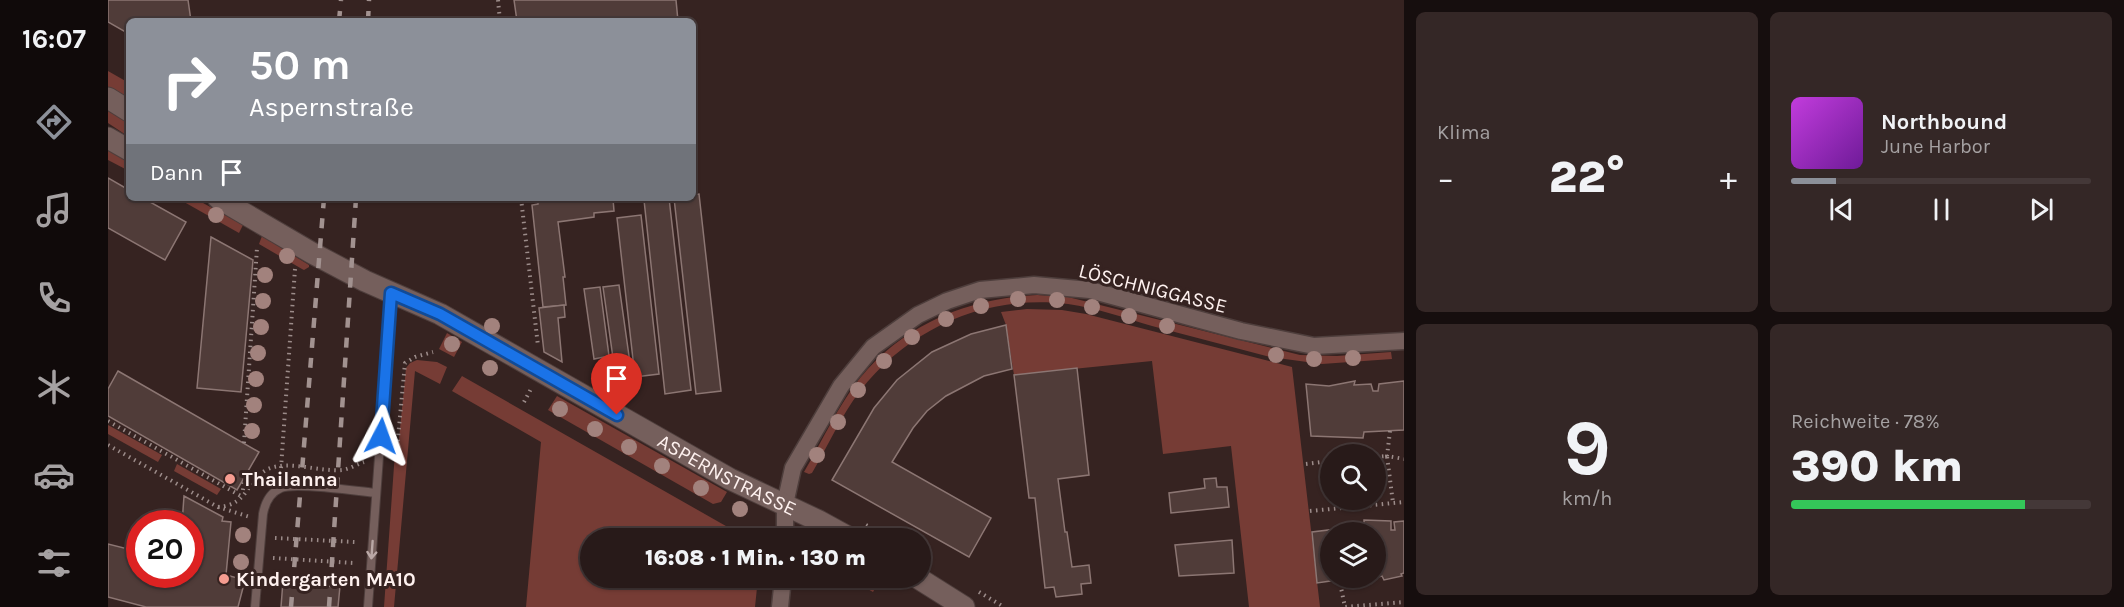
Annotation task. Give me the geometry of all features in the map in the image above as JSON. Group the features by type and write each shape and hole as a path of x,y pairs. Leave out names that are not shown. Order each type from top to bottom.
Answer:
{"street":[{"path":"108,98 126,109"},
{"path":"108,138 126,148"},
{"name":"ASPERNSTRASSE","path":"225,201 312,253 391,293 440,314 730,479 831,528"},
{"name":"LÖSCHNIGGASSE","path":"785,528 785,504 793,468 841,386 873,347 918,315 947,301 980,290 1034,285 1090,291 1241,331 1314,346 1404,340"},
{"path":"931,586 964,607"},
{"path":"780,607 782,588"}],"lane":[{"path":"368,607 391,293"},
{"path":"255,607 262,522 266,504 274,492 293,486 376,493"}],"path":[{"path":"498,0 500,18"},
{"path":"521,201 541,372"},
{"path":"244,443 257,248"},
{"path":"281,471 295,269"},
{"path":"379,456 396,449 405,363 415,357 434,352"},
{"path":"108,421 241,496"},
{"path":"1390,431 1388,456 1393,503"},
{"path":"108,445 218,507 252,518"},
{"path":"1388,456 1404,459"},
{"path":"1306,464 1320,462"},
{"path":"243,490 244,478"},
{"path":"1386,504 1404,502"},
{"path":"1310,511 1320,510"},
{"path":"274,538 355,542"},
{"path":"273,558 353,563"},
{"path":"1341,588 1345,607 1404,602"}],"shaded area":[{"path":"108,71 126,81 126,99 108,90"},
{"path":"108,108 126,118 126,135 108,123"},
{"path":"108,149 126,159 126,169 108,160"},
{"path":"182,201 199,201 243,225 239,233"},
{"path":"262,236 309,267 304,270 259,244"},
{"path":"1037,295 1068,297 1300,355 1337,356 1391,352 1392,359 1322,364 1270,357 1079,306 1038,302 1009,304 980,310 953,320 902,349 880,368 860,391 812,473 804,472 852,389 877,359 897,343 917,329 963,308 1012,297"},
{"path":"1027,309 1062,310 1086,314 1292,367 1320,607 1249,607 1231,446 1163,454 1152,361 1014,375 1006,325 1001,312"},
{"path":"447,333 462,342 454,357 439,349"},
{"path":"417,360 437,362 447,367 440,384 415,371 394,607 384,607 395,452 398,449 406,368"},
{"path":"462,376 729,528 580,528 580,588 757,588 755,607 526,607 541,442 452,391"},
{"path":"557,396 727,492 721,502 713,504 548,410"},
{"path":"108,425 162,455 158,462 108,434"},
{"path":"177,464 221,489 217,495 174,471"}],"building":[{"path":"108,0 188,0 191,18 126,18 126,32 108,22"},
{"path":"514,0 676,0 678,18 517,18"},
{"path":"108,178 126,188 126,201 148,201 186,222 165,260 108,228"},
{"path":"696,194 699,194 721,391 696,394 674,201 696,201"},
{"path":"538,201 613,201 614,211 594,213 594,217 558,222 566,305 543,307 532,205 538,204"},
{"path":"644,201 669,201 691,390 665,394"},
{"path":"641,215 659,374 635,377 617,218"},
{"path":"211,237 253,260 241,392 197,388"},
{"path":"619,285 630,363 614,365 603,287"},
{"path":"600,287 609,356 594,359 584,289"},
{"path":"564,305 565,317 558,318 562,362 544,352 539,308"},
{"path":"1006,325 1012,369 984,376 946,396 927,411 913,428 892,462 991,518 969,557 931,536 931,528 917,528 832,480 874,408 897,380 932,352 971,334"},
{"path":"1077,368 1089,475 1058,479 1072,567 1089,565 1091,583 1081,584 1082,594 1056,597 1054,587 1045,588 1035,498 1029,498 1014,375"},
{"path":"118,371 259,452 237,490 108,416 108,389"},
{"path":"1355,381 1354,385 1371,384 1373,391 1378,391 1379,384 1404,381 1404,430 1364,432 1363,438 1311,436 1306,384 1329,386"},
{"path":"1216,478 1217,487 1227,487 1229,507 1171,513 1169,493 1205,488 1204,479"},
{"path":"184,496 223,517 222,521 231,522 226,575 245,580 238,607 146,607 108,597 108,544 126,548 126,588 204,588 204,510 183,510"},
{"path":"1364,520 1391,521 1391,530 1395,530 1394,522 1404,521 1404,573 1401,574 1402,576 1386,580 1386,522 1364,522"},
{"path":"1320,531 1320,583 1317,583 1312,532"},
{"path":"1232,540 1234,573 1179,576 1175,545"},
{"path":"283,581 340,586 338,607 281,607"}],"railway":[{"path":"339,18 341,0"},
{"path":"368,18 369,0"},
{"path":"291,607 324,201"},
{"path":"329,607 356,201"}],"place":[{"name":"Thailanna","path":"230,479"},
{"name":"Kindergarten MA10","path":"224,579"}],"route":[{"path":"381,436 391,293 440,314 617,415"}]}
